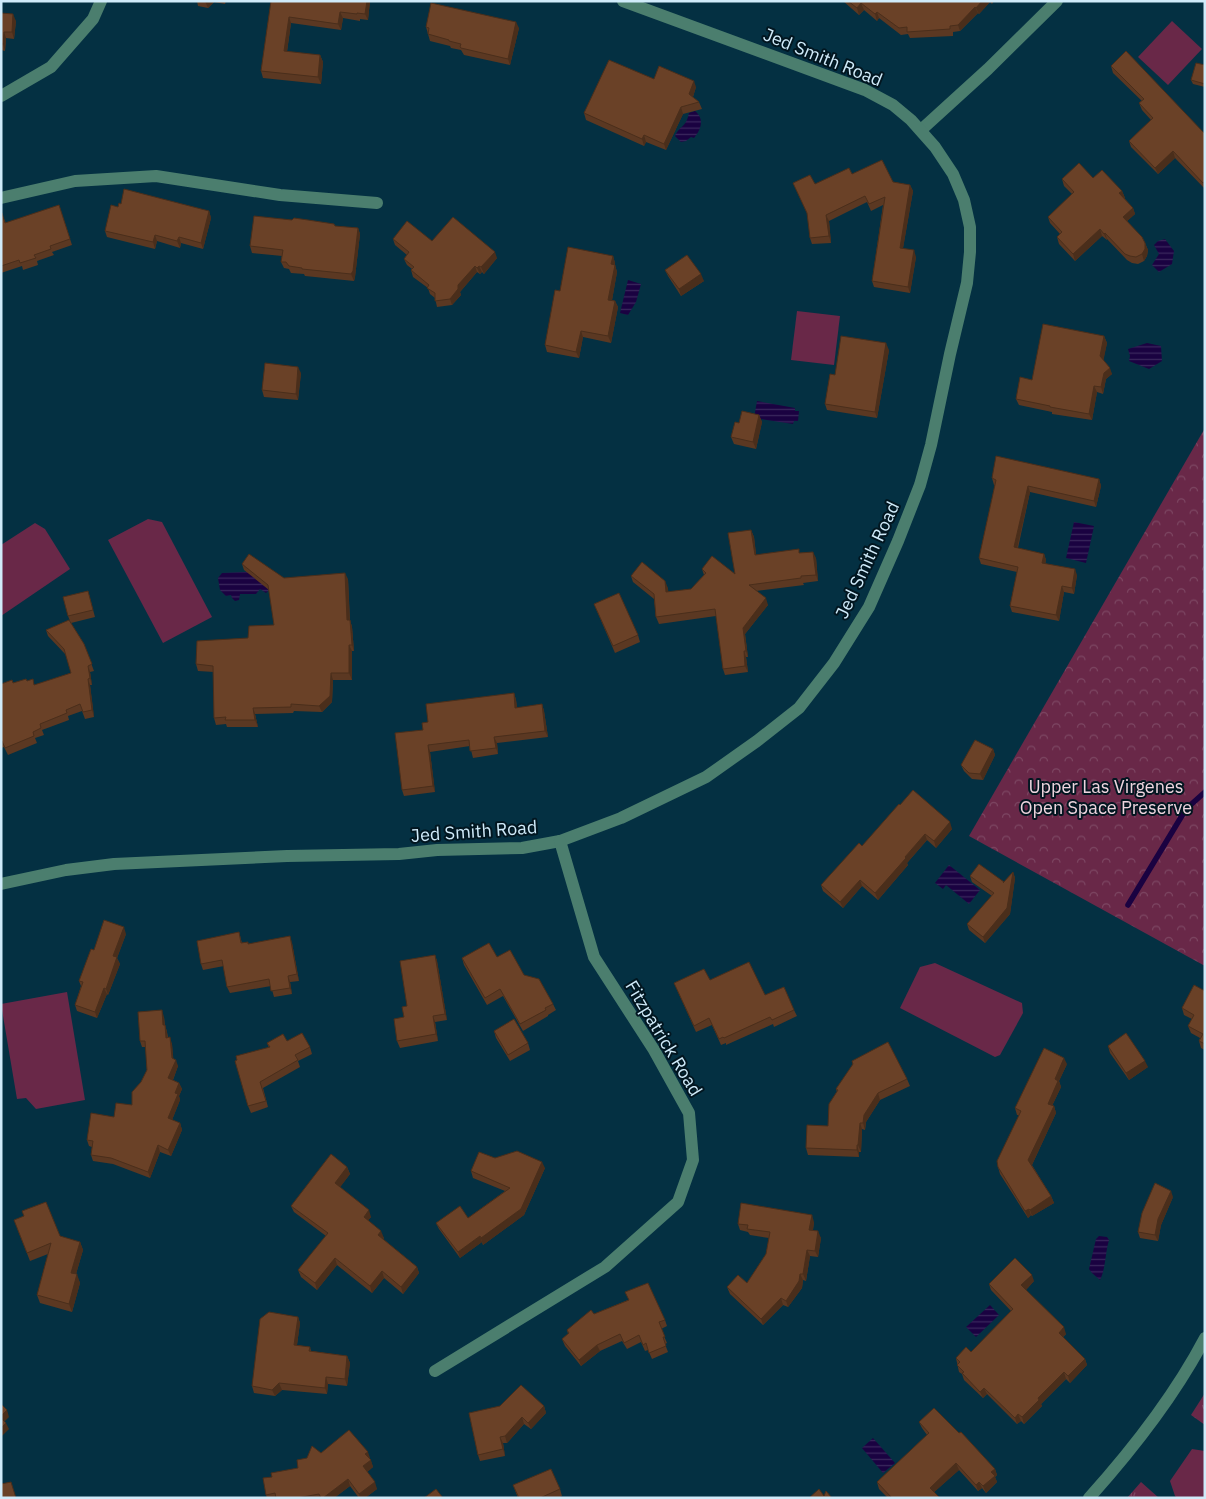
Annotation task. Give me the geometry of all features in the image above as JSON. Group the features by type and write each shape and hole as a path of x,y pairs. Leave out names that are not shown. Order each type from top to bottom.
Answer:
{"street":[{"path":"1,96 51,67 92,18 101,1"},
{"name":"Jed Smith Road","path":"1,884 66,870 114,864 522,848 560,841 622,818 706,777 757,742 799,708 834,663 869,607 920,485 931,445 967,283 970,227 964,200 953,174 935,147 921,130 893,106 864,90 623,1"},
{"path":"921,130 1057,1"},
{"path":"1,198 76,181 156,176 280,195 377,203"},
{"name":"Fitzpatrick Road","path":"435,1371 605,1267 678,1202 693,1160 690,1113 654,1050 594,957 560,841"},
{"path":"1089,1498 1114,1470 1166,1403 1205,1338"}],"green space":[{"path":"1172,21 1202,49 1168,85 1138,57"},
{"path":"797,311 840,316 834,365 791,360"},
{"name":"Upper Las Virgenes Open Space Preserve","path":"1205,428 1205,966 969,836"},
{"path":"148,519 162,522 212,617 163,643 108,540"},
{"path":"35,523 45,529 70,569 1,616 1,545"},
{"path":"935,963 1022,1003 1023,1013 1000,1055 995,1057 900,1008 920,967"},
{"path":"67,992 85,1100 36,1109 26,1098 17,1099 1,1004"},
{"path":"1205,1393 1205,1425 1191,1415"},
{"path":"1192,1449 1205,1451 1205,1498 1177,1498 1170,1481"},
{"path":"1141,1482 1159,1498 1127,1498"}],"shaded area":[{"path":"695,111 701,121 699,132 694,138 691,137 681,142 675,136 685,124 689,113"},
{"path":"1165,239 1174,251 1172,264 1159,272 1152,265 1159,254 1154,245 1158,241"},
{"path":"628,280 641,284 636,302 628,315 620,313"},
{"path":"1147,343 1161,346 1162,361 1149,369 1129,361 1128,349"},
{"path":"757,401 795,408 795,411 799,411 798,421 794,421 793,424 754,418"},
{"path":"1074,522 1094,526 1086,563 1066,558"},
{"path":"246,566 270,589 266,593 260,589 256,594 240,594 239,600 235,601 231,595 226,596 220,590 218,578 222,573 246,572"},
{"path":"949,865 980,890 969,904 946,885 943,889 935,883"},
{"path":"1099,1236 1107,1237 1109,1240 1100,1280 1089,1269 1096,1239"},
{"path":"990,1305 999,1315 976,1337 966,1327"},
{"path":"873,1438 895,1463 883,1473 862,1448"}],"building":[{"path":"271,1 367,1 365,14 340,12 338,24 289,17 284,51 320,55 318,77 261,71"},
{"path":"848,1 982,1 958,25 950,26 950,29 907,32 907,27 899,28 861,3 857,8"},
{"path":"431,3 516,22 508,59 461,48 461,44 428,34 429,28 426,27"},
{"path":"1,13 13,14 12,32 4,32 3,44 1,44"},
{"path":"1126,51 1205,134 1205,182 1203,183 1173,151 1155,168 1129,141 1153,118 1139,103 1144,99 1111,66"},
{"path":"609,60 654,79 659,66 694,81 689,94 699,102 681,107 664,144 644,135 642,139 584,113"},
{"path":"1196,63 1205,65 1205,84 1191,80"},
{"path":"882,160 893,182 910,185 900,248 914,250 908,287 872,281 885,197 869,204 865,196 826,215 829,236 810,238 807,213 793,183 810,175 815,184 849,168 852,174"},
{"path":"1079,163 1093,178 1102,170 1122,191 1119,193 1133,208 1123,217 1142,237 1145,249 1142,254 1136,257 1125,254 1100,229 1073,254 1057,237 1062,232 1048,217 1074,192 1062,179"},
{"path":"124,189 209,211 201,243 179,237 177,241 155,235 153,242 105,231 111,205 118,207 119,203 121,204"},
{"path":"59,205 70,239 50,246 51,249 34,255 36,258 20,263 19,260 1,266 1,213 5,223"},
{"path":"254,216 292,220 294,218 334,224 335,226 358,228 353,271 351,274 289,266 286,262 281,262 283,250 250,246"},
{"path":"453,217 495,252 481,267 477,268 475,266 458,285 458,289 450,299 435,301 435,293 427,288 429,285 411,270 414,267 404,259 409,252 393,239 407,221 432,241"},
{"path":"568,247 613,256 611,264 615,265 608,300 615,301 608,336 581,331 576,352 545,345 555,290 560,291"},
{"path":"687,255 701,274 679,289 665,270"},
{"path":"1043,324 1104,336 1100,356 1110,368 1104,373 1101,387 1094,386 1089,414 1016,399 1020,377 1032,380"},
{"path":"841,336 886,343 875,412 825,404 830,374 835,375"},
{"path":"265,363 298,367 296,394 262,390"},
{"path":"742,411 759,415 753,442 731,437 735,422 739,423"},
{"path":"996,456 1099,479 1094,501 1028,486 1014,547 1044,554 1042,563 1075,569 1072,588 1062,586 1056,615 1010,606 1018,567 979,558 996,480 992,478"},
{"path":"751,530 755,555 799,549 799,553 813,552 816,575 749,585 766,598 743,628 746,651 744,651 745,666 723,669 715,609 656,617 654,594 631,576 642,562 665,581 666,592 691,589 706,573 702,569 712,556 735,574 728,533"},
{"path":"249,554 284,578 345,573 347,620 350,620 352,645 349,645 349,673 331,673 330,696 319,706 291,704 291,707 253,708 255,720 225,720 226,717 214,718 213,666 196,664 197,641 248,638 249,626 274,625 268,585 242,564"},
{"path":"88,591 93,610 68,616 63,597"},
{"path":"619,593 638,635 613,646 594,604"},
{"path":"69,620 84,644 92,664 88,666 90,678 88,679 92,710 83,712 80,704 66,710 67,713 40,724 41,728 33,732 34,736 5,748 1,741 1,684 12,680 13,683 33,679 34,685 71,673 64,649 46,630"},
{"path":"514,693 515,708 542,704 545,731 494,737 496,748 470,751 469,740 428,745 433,786 402,790 395,733 423,730 422,723 428,722 426,704"},
{"path":"975,740 993,749 980,774 969,773 961,765"},
{"path":"913,790 950,822 934,841 925,834 875,893 860,880 840,902 821,885 859,843 862,846"},
{"path":"979,864 1004,882 1013,872 1007,908 983,937 967,924 994,893 970,876"},
{"path":"104,920 124,927 113,956 117,957 106,989 104,988 95,1012 75,1005 83,982 79,981 91,949 94,950"},
{"path":"239,932 241,943 248,942 248,944 290,936 297,974 288,976 290,988 271,991 269,979 227,987 222,960 201,964 197,941"},
{"path":"489,943 497,957 510,950 524,975 539,979 553,1004 545,1008 546,1010 520,1024 500,989 485,998 462,958"},
{"path":"435,955 445,1014 433,1016 436,1034 397,1041 394,1019 404,1017 402,1007 407,1006 400,961"},
{"path":"749,962 765,995 784,987 794,1010 772,1020 770,1017 719,1039 709,1018 694,1026 674,983 704,969 710,980"},
{"path":"1194,985 1205,991 1205,1044 1199,1041 1203,1034 1188,1026 1194,1015 1182,1008"},
{"path":"162,1010 166,1038 170,1037 172,1058 176,1060 168,1078 179,1083 175,1093 178,1094 168,1118 180,1123 168,1150 158,1145 148,1172 111,1158 91,1155 93,1141 87,1140 91,1113 114,1117 116,1103 132,1105 132,1092 141,1082 147,1070 145,1041 140,1041 138,1012"},
{"path":"514,1019 528,1043 508,1055 494,1031"},
{"path":"302,1033 310,1047 295,1055 298,1060 260,1082 266,1101 248,1106 235,1061 237,1060 236,1056 270,1047 267,1043 283,1034 287,1041"},
{"path":"1126,1033 1145,1061 1126,1073 1108,1046"},
{"path":"888,1042 907,1079 878,1093 864,1115 863,1123 860,1123 857,1150 806,1148 807,1125 828,1126 829,1104 838,1090 836,1089 853,1064 852,1061"},
{"path":"1044,1048 1064,1058 1055,1079 1058,1081 1048,1104 1054,1106 1028,1160 1051,1196 1030,1210 1025,1211 998,1167 997,1161 1021,1111 1015,1108"},
{"path":"517,1151 542,1162 521,1209 458,1252 436,1223 460,1206 468,1218 510,1188 471,1171 479,1152 495,1158"},
{"path":"331,1154 347,1167 335,1183 369,1210 364,1217 381,1231 378,1235 417,1267 401,1287 382,1271 370,1286 335,1258 315,1283 298,1270 328,1233 291,1206"},
{"path":"1155,1183 1171,1191 1158,1219 1155,1235 1138,1232 1142,1213"},
{"path":"46,1202 60,1236 80,1242 71,1273 77,1274 69,1304 37,1295 51,1243 27,1253 14,1220 24,1216 22,1211"},
{"path":"741,1203 812,1215 809,1230 818,1231 815,1251 807,1250 803,1274 800,1274 799,1281 786,1301 781,1298 761,1319 727,1287 738,1275 747,1283 766,1254 770,1232 747,1229 748,1225 738,1224"},
{"path":"1015,1258 1032,1275 1021,1285 1064,1327 1059,1333 1085,1359 1068,1376 1064,1372 1022,1417 1018,1414 1015,1418 984,1388 980,1392 962,1373 964,1372 957,1365 960,1362 956,1358 966,1347 971,1352 1013,1309 989,1284"},
{"path":"648,1283 665,1320 659,1322 665,1337 663,1337 666,1346 649,1353 646,1343 643,1345 639,1335 624,1343 620,1334 597,1345 579,1360 562,1339 569,1333 567,1330 591,1310 594,1314 629,1300 625,1292"},
{"path":"269,1312 298,1317 294,1345 310,1347 309,1351 347,1356 345,1379 326,1377 325,1388 279,1383 272,1390 252,1386 260,1319"},
{"path":"521,1385 544,1406 528,1423 522,1417 505,1436 500,1437 503,1449 478,1455 469,1413 500,1406"},
{"path":"1,1404 7,1410 1,1416"},
{"path":"934,1408 959,1433 961,1432 995,1469 991,1472 995,1476 983,1486 979,1482 976,1485 956,1463 930,1488 940,1498 892,1498 877,1482 929,1433 919,1422"},
{"path":"1,1418 6,1423 1,1428"},
{"path":"349,1430 368,1452 365,1454 371,1460 363,1466 375,1482 359,1494 348,1479 323,1498 319,1494 297,1498 276,1498 275,1493 266,1495 263,1478 272,1477 271,1473 298,1468 297,1460 307,1458 312,1446 321,1453"},
{"path":"551,1469 560,1489 540,1498 519,1498 513,1485"},
{"path":"11,1482 16,1498 1,1498 1,1484"},
{"path":"436,1489 443,1498 424,1498"},
{"path":"819,1489 824,1496 826,1491 832,1498 809,1498"}],"waterway":[{"path":"1128,905 1186,809 1205,792"}]}
